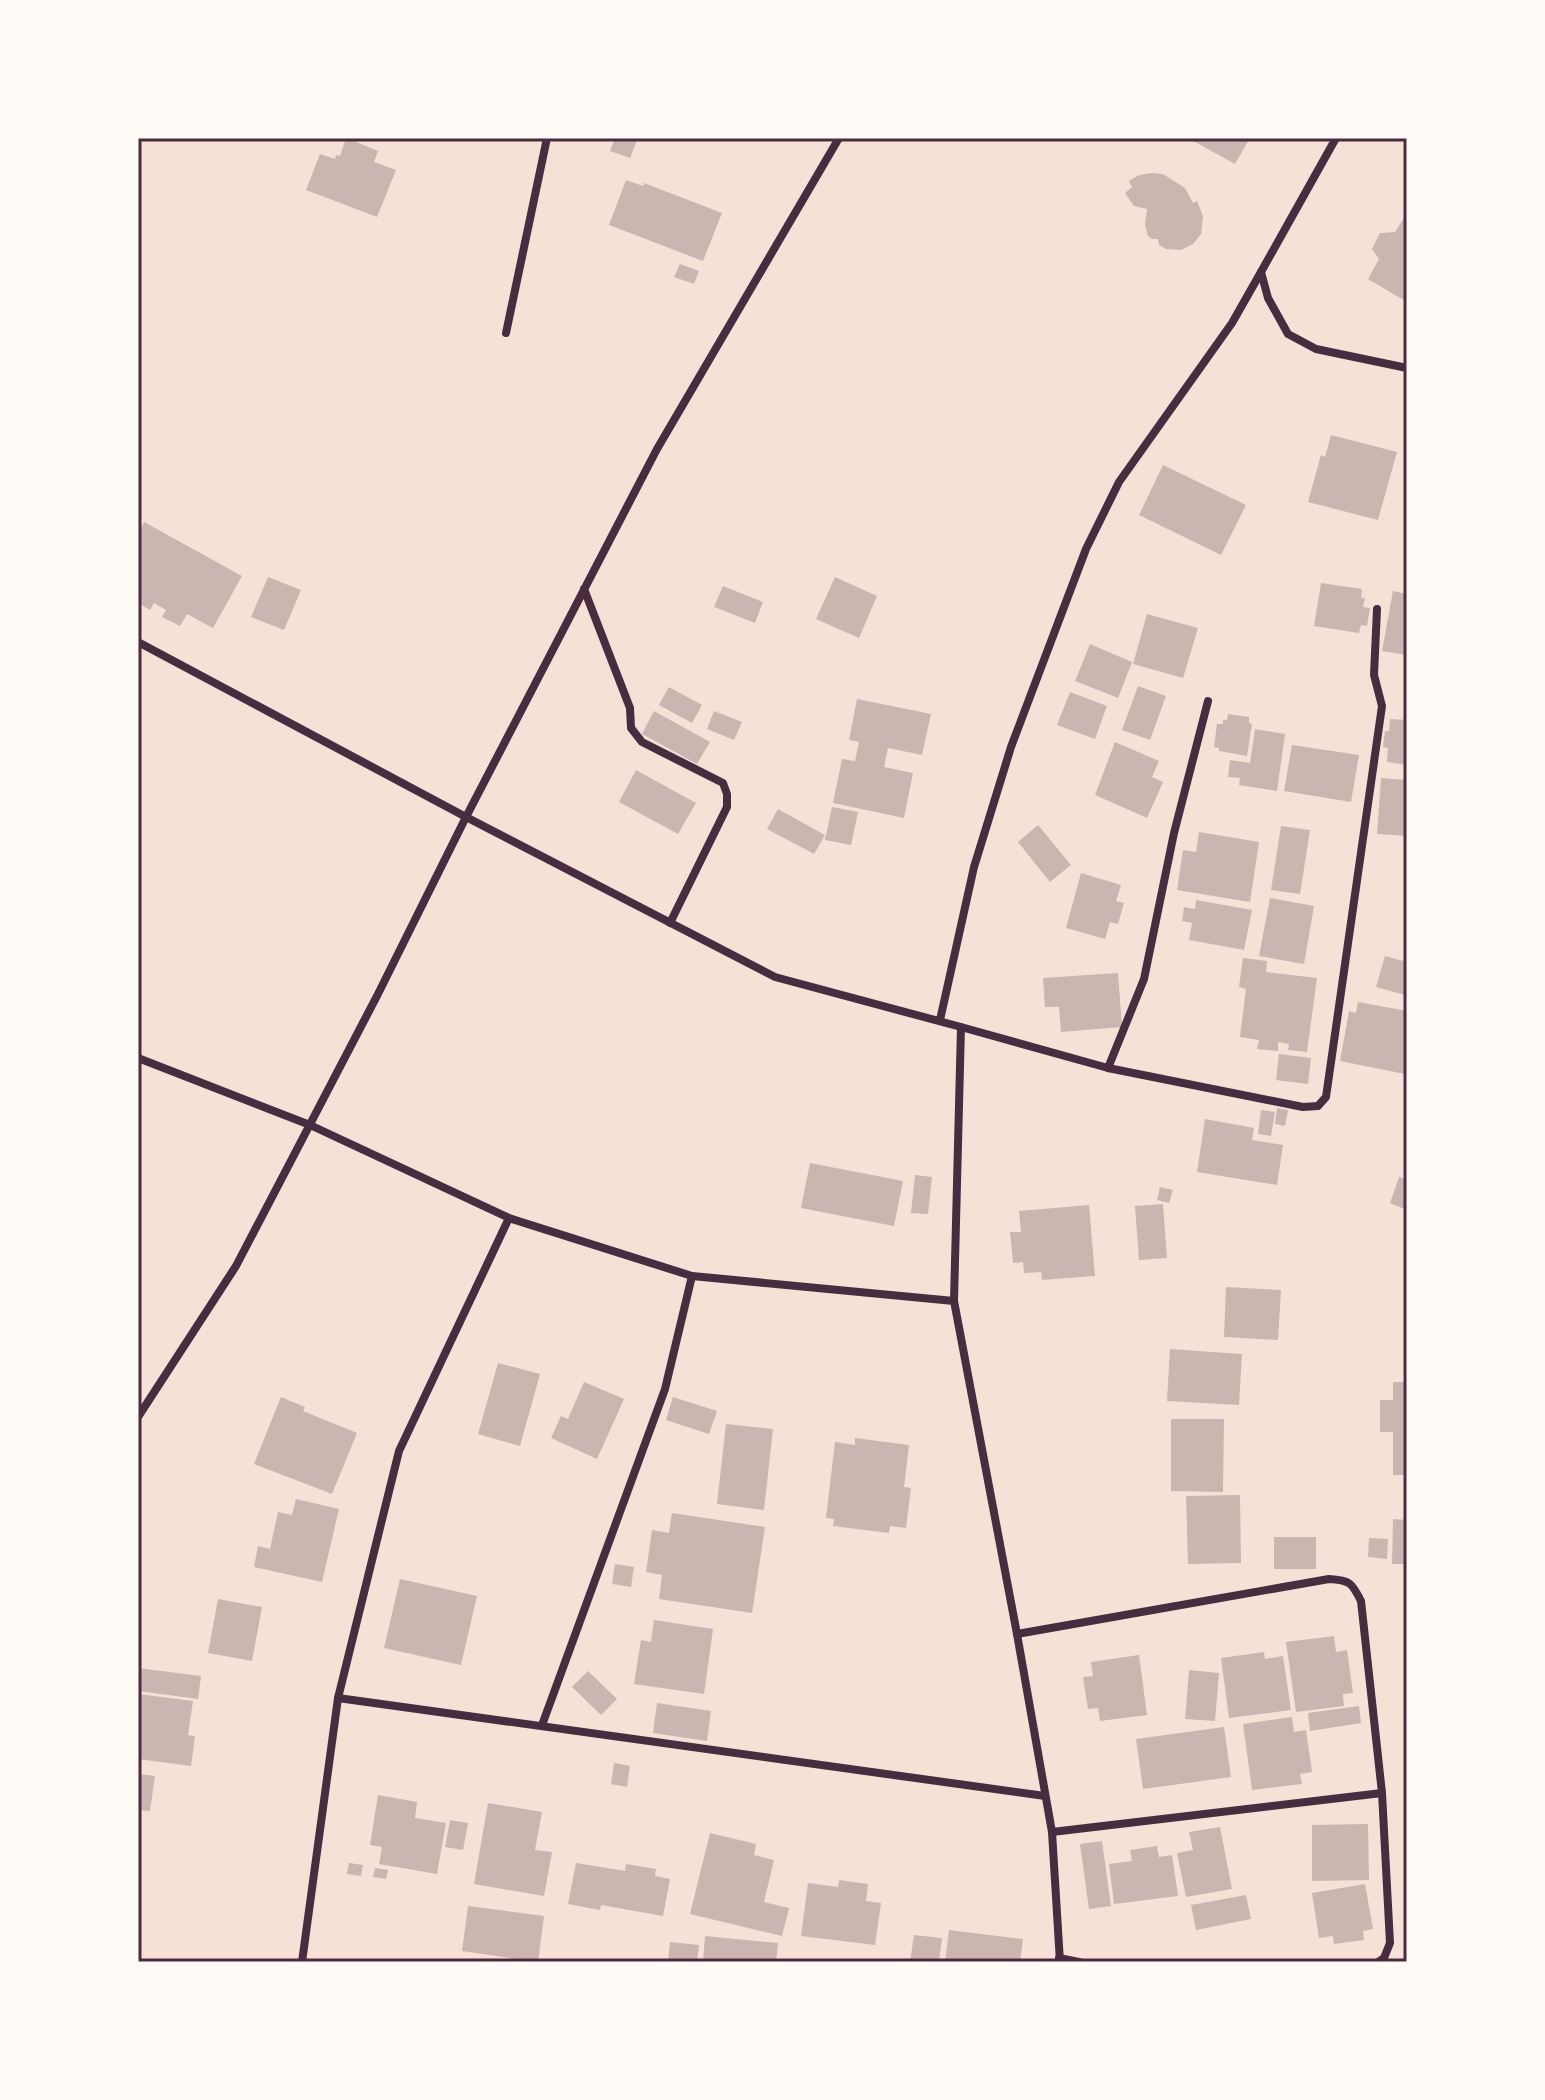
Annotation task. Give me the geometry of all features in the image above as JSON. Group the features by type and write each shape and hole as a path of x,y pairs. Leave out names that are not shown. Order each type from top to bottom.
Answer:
{"street":[{"path":"506,333 547,138"},
{"path":"140,1411 236,1266 657,449 839,138"},
{"path":"940,1020 974,867 1011,747 1086,549 1119,482 1232,323 1336,138"},
{"path":"1261,272 1268,298 1288,334 1316,349 1407,368"},
{"path":"584,589 630,708 631,728 642,742 723,783 727,794 727,807 670,923"},
{"path":"138,642 775,977 1108,1068 1303,1107 1318,1106 1326,1097 1355,906 1382,706 1374,675 1377,609"},
{"path":"1108,1068 1144,979 1174,833 1208,701"},
{"path":"961,1027 954,1301 1052,1832 1060,1960 1079,1962"},
{"path":"138,1058 310,1125 509,1218 692,1276 954,1301"},
{"path":"302,1962 338,1698 399,1451 509,1218"},
{"path":"542,1725 665,1389 692,1276"},
{"path":"1017,1634 1329,1579 1354,1585 1361,1601 1382,1793 1390,1943 1384,1958 1378,1962"},
{"path":"338,1698 1045,1796"},
{"path":"1052,1832 1382,1793"}],"building":[{"path":"346,138 378,151 374,162 396,170 377,217 306,190 320,154 335,159 336,155 340,156"},
{"path":"615,138 638,138 630,158 610,151"},
{"path":"1188,138 1250,138 1235,164"},
{"path":"1152,173 1163,174 1185,188 1193,203 1197,201 1203,216 1201,234 1193,244 1181,250 1166,249 1159,245 1158,239 1148,236 1145,225 1147,209 1134,206 1125,193 1132,187 1129,181"},
{"path":"626,180 643,186 644,183 722,213 703,261 609,225"},
{"path":"1404,218 1407,220 1407,302 1368,279 1379,259 1372,249 1380,233 1395,232"},
{"path":"680,264 699,271 694,284 674,277"},
{"path":"1331,435 1397,452 1378,520 1308,502 1321,455 1325,457"},
{"path":"1163,465 1246,505 1221,555 1139,515"},
{"path":"144,522 242,576 213,628 187,614 180,626 162,617 166,610 154,603 150,610 138,603 138,534"},
{"path":"268,577 301,590 284,630 251,617"},
{"path":"835,577 877,596 859,638 816,619"},
{"path":"1321,583 1362,589 1361,598 1365,598 1363,607 1370,608 1367,626 1361,625 1359,633 1314,626"},
{"path":"723,586 763,602 755,623 714,607"},
{"path":"1393,591 1407,594 1407,655 1382,651"},
{"path":"1147,614 1198,628 1183,678 1133,664"},
{"path":"1090,644 1132,662 1118,698 1075,681"},
{"path":"1138,686 1166,696 1150,740 1122,730"},
{"path":"669,687 702,705 692,723 659,705"},
{"path":"1070,692 1107,706 1095,739 1057,725"},
{"path":"857,699 931,714 922,755 888,748 884,767 913,773 904,818 833,803 842,759 855,761 859,742 849,740"},
{"path":"654,711 710,742 697,764 642,734"},
{"path":"714,711 742,722 734,740 707,729"},
{"path":"1228,714 1249,717 1252,724 1247,756 1219,751 1214,747 1217,724 1223,724"},
{"path":"1390,719 1407,720 1407,765 1387,762 1388,748 1383,747"},
{"path":"1255,729 1285,734 1277,791 1239,785 1240,778 1228,777 1230,760 1250,763"},
{"path":"1115,742 1159,761 1152,777 1163,782 1147,818 1095,795"},
{"path":"1292,745 1359,755 1351,802 1284,791"},
{"path":"636,770 696,803 678,834 619,802"},
{"path":"1381,778 1407,780 1407,836 1377,834"},
{"path":"832,807 858,812 851,845 825,840"},
{"path":"778,809 825,835 814,854 767,829"},
{"path":"1038,825 1071,865 1050,882 1018,842"},
{"path":"1281,826 1310,830 1300,894 1271,890"},
{"path":"1199,832 1259,842 1250,902 1177,890 1183,850 1196,852"},
{"path":"1081,873 1121,885 1116,901 1124,903 1118,924 1110,922 1105,939 1066,928"},
{"path":"1270,898 1314,906 1304,964 1259,956"},
{"path":"1196,900 1252,910 1244,950 1189,940 1192,923 1182,921 1184,907 1195,909"},
{"path":"1385,956 1407,962 1405,995 1376,987"},
{"path":"1243,958 1267,961 1266,972 1317,978 1307,1052 1288,1050 1289,1044 1278,1042 1278,1051 1257,1049 1259,1040 1240,1037 1246,989 1239,987"},
{"path":"1118,973 1122,1027 1061,1032 1059,1007 1045,1007 1043,978"},
{"path":"1358,1002 1407,1011 1405,1074 1340,1061 1349,1011 1356,1013"},
{"path":"1279,1054 1311,1058 1308,1084 1276,1080"},
{"path":"1277,1108 1288,1110 1285,1126 1275,1124"},
{"path":"1261,1110 1275,1112 1271,1136 1258,1134"},
{"path":"1205,1119 1254,1128 1252,1140 1283,1145 1277,1185 1197,1172"},
{"path":"810,1163 903,1181 894,1226 801,1208"},
{"path":"915,1175 932,1177 928,1214 911,1213"},
{"path":"1399,1177 1407,1180 1407,1210 1390,1203"},
{"path":"1160,1187 1173,1190 1169,1203 1157,1200"},
{"path":"1163,1204 1167,1258 1139,1260 1135,1206"},
{"path":"1089,1205 1095,1276 1042,1280 1041,1272 1024,1273 1023,1262 1013,1263 1010,1232 1021,1232 1019,1211"},
{"path":"1226,1287 1281,1290 1278,1340 1224,1337"},
{"path":"1170,1349 1242,1354 1239,1405 1167,1401"},
{"path":"498,1363 540,1374 520,1446 478,1434"},
{"path":"584,1382 624,1399 597,1459 551,1438 561,1416 568,1419"},
{"path":"1393,1382 1407,1382 1407,1475 1393,1475 1393,1432 1380,1432 1380,1400 1393,1400"},
{"path":"281,1397 305,1407 303,1411 357,1433 332,1494 254,1464"},
{"path":"673,1397 717,1411 709,1434 666,1420"},
{"path":"1171,1419 1224,1419 1223,1492 1171,1491"},
{"path":"726,1424 773,1429 764,1510 717,1504"},
{"path":"855,1438 909,1445 904,1487 911,1488 906,1528 890,1526 889,1533 833,1526 834,1519 826,1518 835,1442 855,1445"},
{"path":"1240,1495 1241,1563 1188,1564 1186,1496"},
{"path":"296,1499 339,1509 322,1582 254,1567 258,1546 270,1549 278,1512 292,1515"},
{"path":"672,1513 765,1527 752,1613 659,1599 662,1575 646,1572 652,1530 669,1533"},
{"path":"1393,1519 1407,1520 1407,1564 1392,1564"},
{"path":"1274,1537 1316,1537 1316,1569 1274,1569"},
{"path":"1369,1538 1388,1539 1387,1559 1368,1557"},
{"path":"615,1564 634,1567 631,1587 612,1584"},
{"path":"400,1579 477,1596 461,1665 384,1648"},
{"path":"218,1599 262,1607 252,1661 208,1653"},
{"path":"654,1620 713,1629 704,1694 634,1684 641,1640 651,1642"},
{"path":"1334,1636 1336,1652 1347,1650 1353,1693 1343,1694 1344,1706 1296,1712 1286,1642"},
{"path":"1264,1652 1265,1659 1283,1656 1291,1710 1229,1718 1221,1658"},
{"path":"1139,1655 1147,1715 1100,1721 1098,1708 1088,1709 1083,1677 1093,1676 1091,1662"},
{"path":"138,1668 201,1676 198,1699 138,1691"},
{"path":"1189,1670 1219,1673 1215,1721 1185,1719"},
{"path":"588,1671 617,1699 601,1715 572,1687"},
{"path":"138,1694 193,1701 188,1735 195,1736 191,1766 138,1759"},
{"path":"657,1703 711,1711 707,1741 653,1733"},
{"path":"1359,1706 1361,1723 1310,1731 1308,1713"},
{"path":"1292,1717 1294,1732 1306,1730 1312,1772 1300,1774 1302,1784 1252,1790 1243,1724"},
{"path":"1224,1727 1231,1777 1143,1789 1136,1739"},
{"path":"614,1763 630,1766 627,1787 611,1784"},
{"path":"138,1774 155,1776 150,1811 138,1810"},
{"path":"378,1795 417,1802 415,1818 446,1823 437,1874 379,1864 382,1847 370,1845"},
{"path":"488,1803 542,1812 535,1850 552,1852 544,1896 474,1884"},
{"path":"450,1820 468,1823 463,1850 445,1847"},
{"path":"1368,1824 1369,1880 1312,1881 1312,1825"},
{"path":"1220,1827 1232,1889 1186,1897 1177,1853 1193,1850 1189,1832"},
{"path":"710,1833 756,1844 754,1855 774,1860 764,1902 789,1908 782,1936 690,1914"},
{"path":"1102,1841 1111,1906 1089,1909 1080,1844"},
{"path":"1157,1846 1159,1857 1172,1855 1178,1896 1114,1904 1109,1864 1132,1861 1130,1850"},
{"path":"349,1863 363,1865 361,1876 347,1874"},
{"path":"576,1863 625,1871 626,1864 656,1869 655,1876 670,1879 663,1916 601,1905 600,1910 568,1904"},
{"path":"375,1868 388,1870 386,1879 373,1877"},
{"path":"839,1880 868,1884 866,1901 881,1903 875,1945 801,1936 808,1883 838,1887"},
{"path":"1365,1884 1373,1929 1363,1931 1364,1940 1334,1944 1333,1936 1319,1938 1312,1893"},
{"path":"1246,1895 1251,1919 1196,1930 1191,1905"},
{"path":"468,1906 544,1916 538,1962 462,1951"},
{"path":"949,1930 1023,1939 1020,1962 945,1962"},
{"path":"914,1935 942,1938 939,1962 910,1962"},
{"path":"705,1936 778,1943 776,1962 703,1962"},
{"path":"670,1942 699,1945 697,1962 668,1962"}]}
